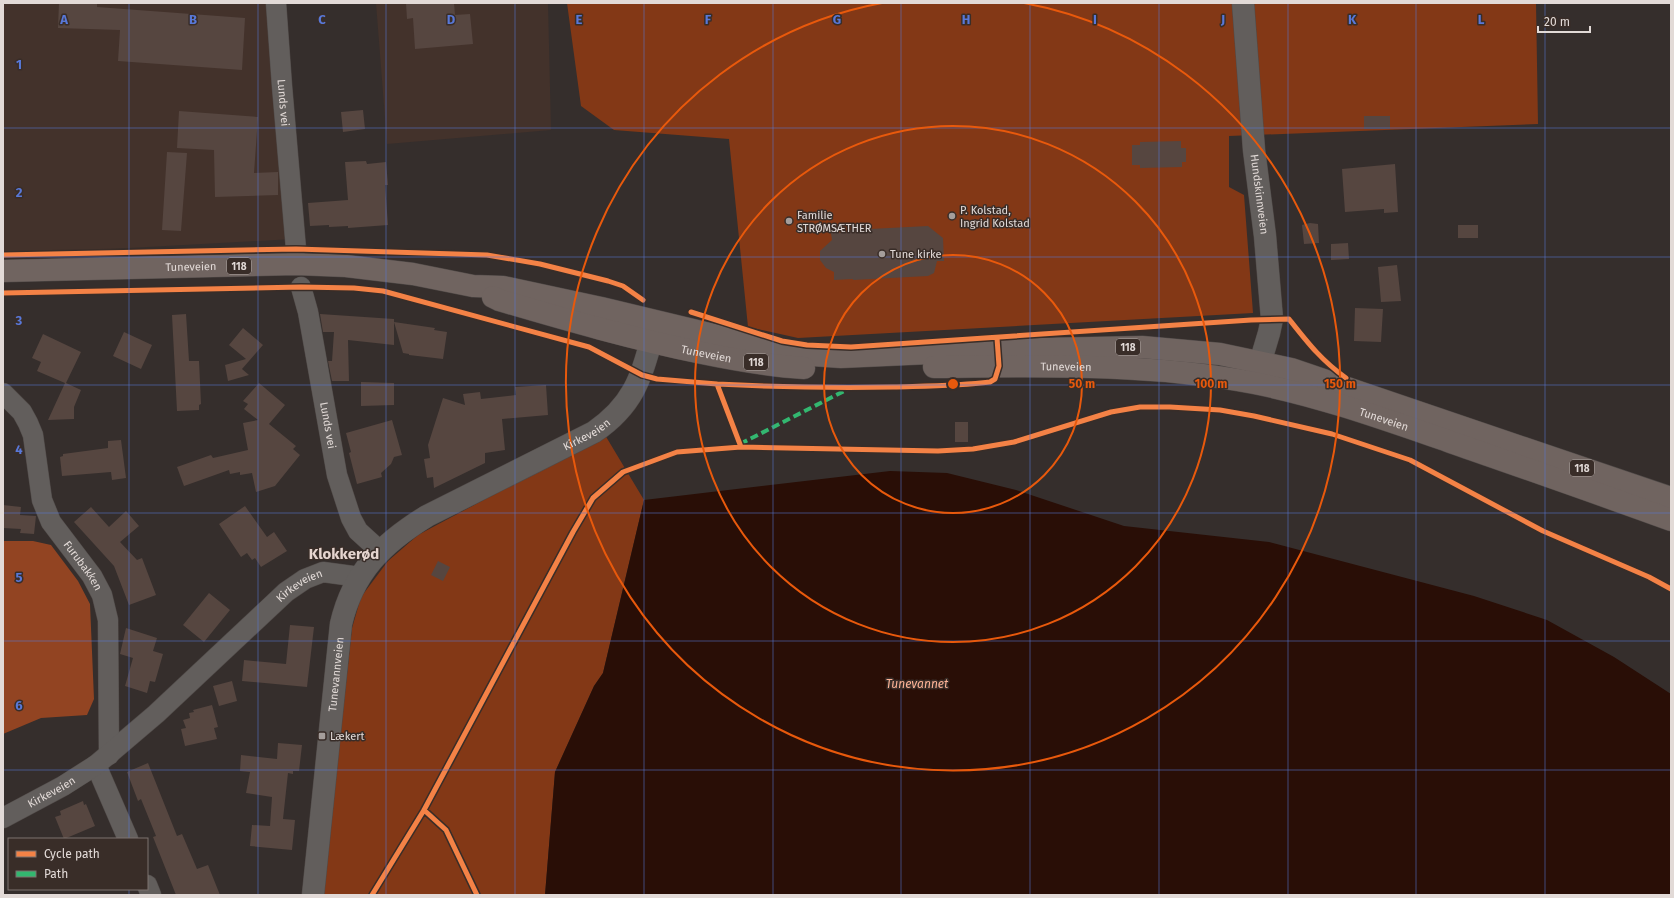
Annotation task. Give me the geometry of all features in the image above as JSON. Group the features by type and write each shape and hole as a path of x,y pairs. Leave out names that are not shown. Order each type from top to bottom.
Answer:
{"main road":[{"name":"Tuneveien","path":"3,271 303,264 346,266 413,274 473,286 504,287 751,344 812,355 841,356 998,350 1142,347 1220,354 1261,361 1339,384 1671,498"},
{"name":"Tuneveien","path":"473,286 500,300 597,329 650,342 734,359 792,368 820,369 998,366 1114,368 1176,372 1254,383 1296,392 1381,418 1671,520"}],"street":[{"name":"Lunds vei","path":"276,3 296,249"},
{"name":"Hundskinnveien","path":"1243,3 1254,150 1265,236 1272,319 1254,383"},
{"name":"Lunds vei","path":"301,287 308,312 337,475 351,518 358,531 380,551"},
{"name":"Kirkeveien","path":"3,818 62,786 102,760 156,714 292,588 305,579 323,572 360,577 380,551 402,531 426,516 594,432 606,424 624,406 642,375 656,321"},
{"name":"Furubakken","path":"3,393 22,412 33,436 42,500 51,522 92,576 102,594 106,608 108,620 102,760 128,838"},
{"name":"Tunevannveien","path":"313,895 341,624 349,595 360,577"}],"shaded area":[{"path":"3,3 277,3 294,239 3,255"},
{"path":"376,3 548,3 551,130 387,144"},
{"path":"567,3 1536,3 1538,124 1229,136 1229,187 1244,195 1253,313 798,338 748,327 729,139 614,130 581,106"},
{"path":"605,435 644,500 603,673 594,686 555,772 545,895 323,895 352,628 361,597 388,561 418,535"},
{"path":"3,541 33,541 51,545 78,581 90,604 94,699 87,715 41,718 3,734"}],"water":[{"name":"Tunevannet","path":"890,471 947,473 1016,490 1124,526 1269,542 1474,596 1547,620 1614,657 1671,694 1671,895 545,895 555,772 594,686 603,673 644,500"}],"building":[{"path":"59,3 97,3 97,7 245,18 242,70 118,61 120,30 58,28"},
{"path":"406,3 454,3 455,15 470,14 473,44 415,49 413,18 407,19"},
{"path":"363,110 365,129 343,132 341,112"},
{"path":"179,111 258,117 254,173 278,172 278,195 215,197 214,150 177,148"},
{"path":"1364,116 1390,116 1390,129 1364,129"},
{"path":"1181,141 1181,148 1186,148 1186,162 1182,162 1182,167 1140,168 1140,165 1132,165 1132,145 1140,145 1140,142"},
{"path":"167,152 187,153 181,231 162,230"},
{"path":"366,161 367,164 386,162 388,185 385,185 388,225 348,228 348,226 329,227 329,225 310,226 308,203 348,200 345,162"},
{"path":"1395,164 1398,212 1384,213 1384,209 1345,212 1342,169"},
{"path":"1310,223 1318,224 1319,243 1304,244 1302,225"},
{"path":"1458,225 1478,225 1478,238 1458,238"},
{"name":"Tune kirke","path":"928,226 943,238 944,261 937,261 934,273 928,276 834,280 834,272 826,268 820,260 820,251 832,240 831,233 850,232 850,230"},
{"path":"1348,243 1349,259 1331,260 1331,244"},
{"path":"1397,265 1401,301 1381,302 1378,267"},
{"path":"1355,308 1383,309 1381,342 1354,341"},
{"path":"186,314 189,361 199,361 201,404 199,405 199,410 177,411 172,315"},
{"path":"320,314 394,319 394,345 348,340 349,381 332,381 328,361 332,361 334,332 323,332"},
{"path":"394,322 435,328 434,330 447,332 443,359 403,353"},
{"path":"243,328 263,345 242,369 249,375 228,381 225,365 246,359 229,345"},
{"path":"124,332 152,345 141,369 113,356"},
{"path":"43,334 81,352 66,383 81,390 74,407 74,419 48,420 65,383 37,371 41,362 32,358"},
{"path":"361,382 394,383 394,405 361,406"},
{"path":"259,383 285,405 269,424 296,446 293,449 300,455 275,486 256,492 252,473 240,475 240,472 230,474 229,470 184,486 177,467 211,455 213,458 248,450 243,423 258,420 244,409 248,404 243,401"},
{"path":"546,385 548,415 502,419 505,450 485,453 485,463 434,488 433,477 427,478 424,459 430,458 428,445 443,398 465,405 463,394 480,392 481,399 516,395 515,387"},
{"path":"392,420 402,455 394,457 391,464 381,473 382,477 357,484 349,453 351,452 346,433"},
{"path":"955,422 968,422 968,442 955,442"},
{"path":"121,440 126,478 112,480 111,472 62,476 60,457 63,456 63,454 108,448 108,441"},
{"path":"3,505 21,507 20,515 36,516 34,534 20,533 21,529 3,528"},
{"path":"245,506 267,537 274,532 287,551 261,567 255,558 252,560 247,553 241,557 219,524"},
{"path":"91,507 109,527 126,511 139,526 120,542 137,560 142,558 156,595 129,605 114,566 74,522"},
{"path":"438,561 450,567 443,581 431,575"},
{"path":"209,593 230,610 204,642 183,625"},
{"path":"290,625 314,627 307,687 242,681 244,660 286,664"},
{"path":"126,628 157,638 153,651 163,654 155,682 150,681 147,693 125,686 133,658 120,654"},
{"path":"232,681 237,701 219,706 213,686"},
{"path":"212,705 218,727 214,728 217,739 185,746 181,729 186,728 183,720 190,718 189,713 194,712 193,710"},
{"path":"278,743 302,745 299,771 293,771 293,774 288,773 283,819 295,820 292,850 250,846 252,825 270,826 272,797 246,793 250,772 240,771 241,755 277,759"},
{"path":"148,763 177,836 182,834 197,869 208,865 220,895 176,895 153,837 156,836 141,799 138,801 127,772"},
{"path":"83,801 84,805 86,804 95,826 64,838 55,817 61,815 60,811"}],"marked path":[{"path":"740,444 848,389"}],"cycle path":[{"path":"3,255 296,249 487,255 540,264 608,281 623,286 643,300"},
{"path":"3,293 301,287 354,288 383,291 589,347 642,375 657,379 717,384 741,447"},
{"path":"691,312 782,341 807,345 851,347 1251,320 1289,319 1322,358 1346,378"},
{"path":"717,384 783,387 871,387 942,386 990,382 995,379 999,366 997,338"},
{"path":"372,895 424,810 573,532 593,498 623,472 677,452 741,447 938,451 973,449 1014,442 1111,412 1140,407 1220,410 1254,416 1332,434 1410,460 1543,531 1649,577 1671,589"},
{"path":"424,810 446,830 477,895"}],"place":[{"name":"P. Kolstad, Ingrid Kolstad","path":"952,216"},
{"name":"Familie STRØMSÆTHER","path":"789,221"},
{"name":"Tune kirke","path":"882,254"},
{"name":"Lækert","path":"322,736"}],"district":[{"name":"Klokkerød","path":"344,554"}]}
